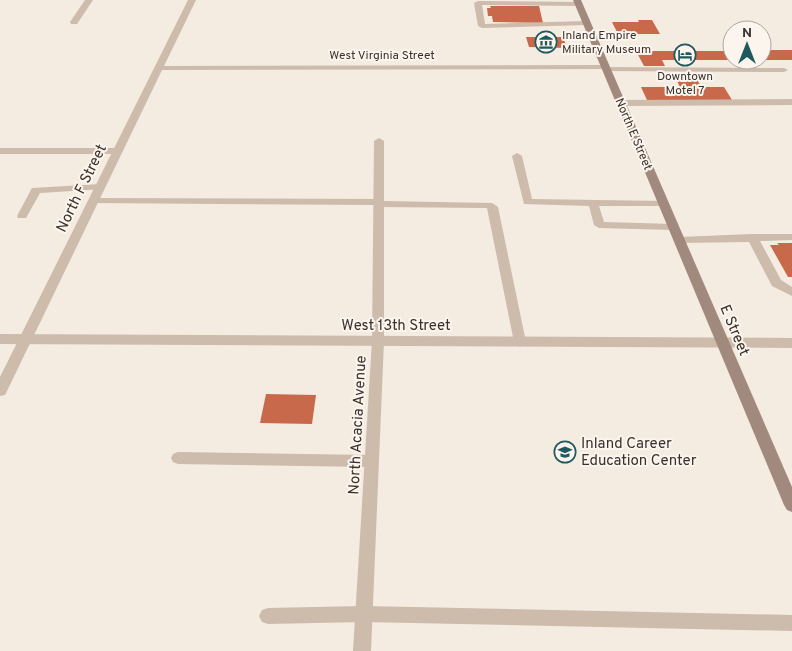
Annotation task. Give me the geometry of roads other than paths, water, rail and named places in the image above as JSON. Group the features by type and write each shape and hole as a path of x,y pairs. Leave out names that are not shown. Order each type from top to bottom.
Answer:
{"main road":[{"name":"North E Street","path":"578,2 690,267"},
{"name":"E Street","path":"690,267 792,505"}],"street":[{"path":"74,22 89,0"},
{"name":"North F Street","path":"0,391 192,0"},
{"path":"578,2 478,3 482,26 586,23"},
{"name":"West Virginia Street","path":"158,68 784,70"},
{"path":"621,103 792,102"},
{"name":"North Acacia Avenue","path":"362,651 378,341 378,141"},
{"path":"0,151 118,151"},
{"path":"517,156 528,202 663,204"},
{"path":"22,216 36,190 100,187"},
{"path":"93,201 488,205 493,207 520,342"},
{"path":"593,203 599,225 673,226"},
{"path":"752,237 776,283 792,292"},
{"path":"679,240 792,237"},
{"name":"West 13th Street","path":"0,339 792,342"},
{"path":"178,458 371,461"},
{"path":"268,616 363,614 444,618 792,623"}],"place":[{"name":"Inland Empire Military Museum","path":"546,42"},
{"name":"Downtown Motel 7","path":"685,55"},
{"name":"Inland Career Education Center","path":"565,452"}]}
